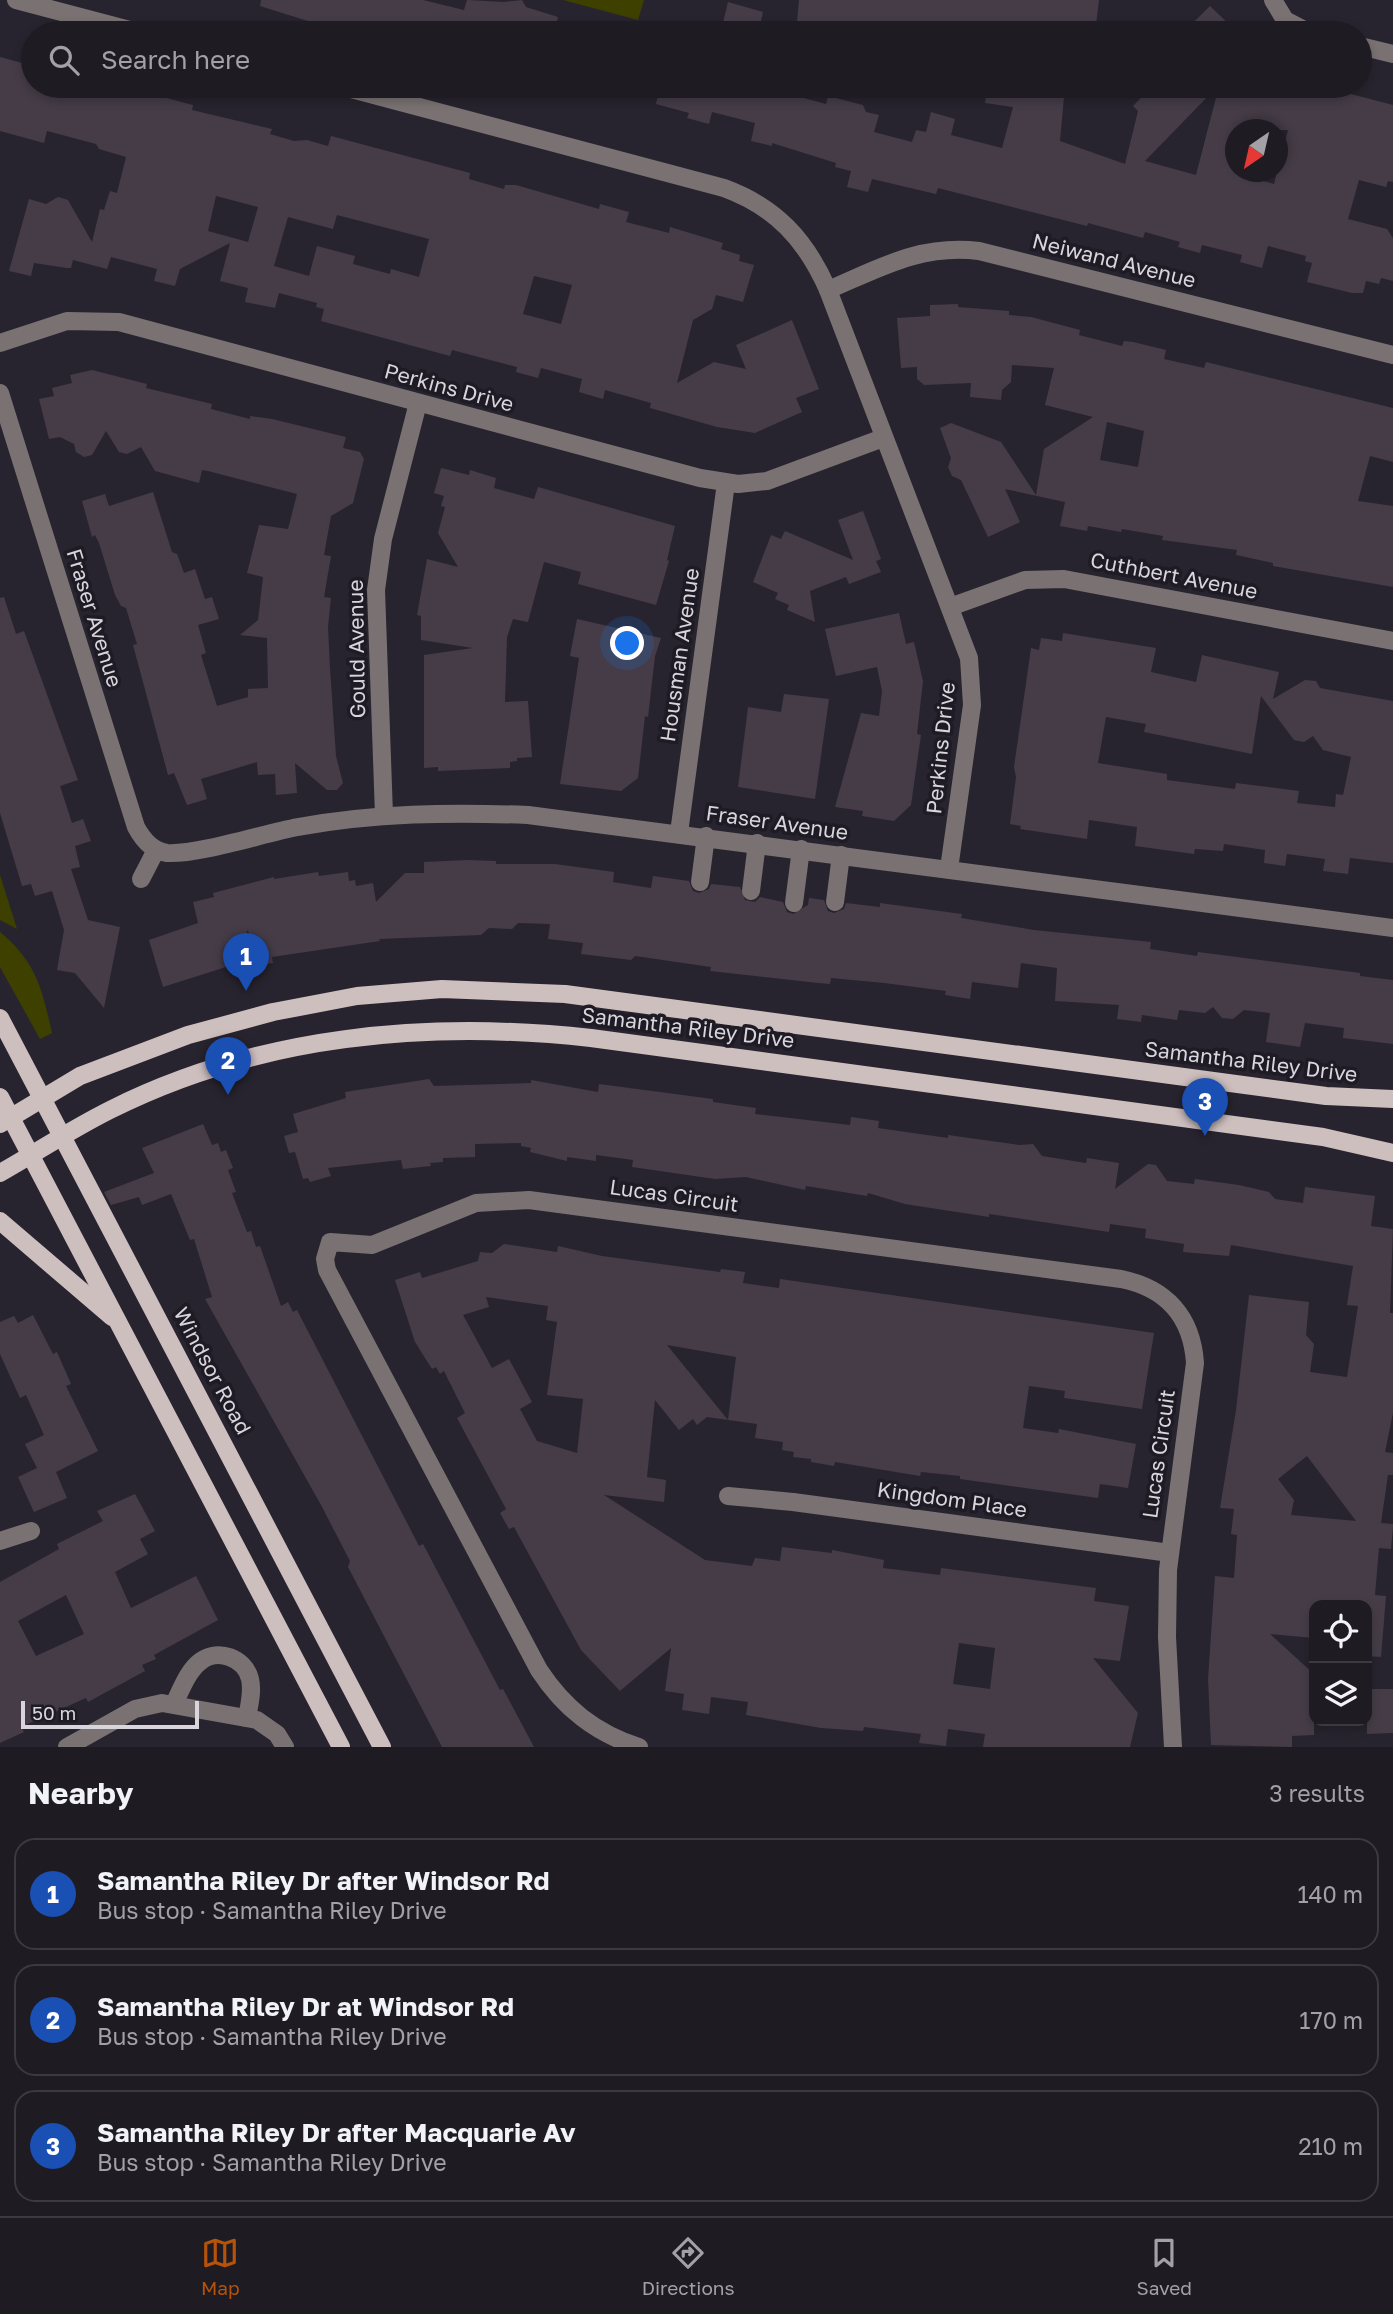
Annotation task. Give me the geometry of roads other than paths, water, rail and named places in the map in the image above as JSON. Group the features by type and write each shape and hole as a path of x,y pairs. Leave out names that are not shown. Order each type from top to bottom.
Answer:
{"main road":[{"name":"Samantha Riley Drive","path":"5,1121 79,1076 232,1021 357,996 488,989 579,996 1326,1096 1393,1099"},
{"name":"Windsor Road","path":"0,1018 382,1747"},
{"name":"Samantha Riley Drive","path":"0,1173 153,1091 242,1060 332,1041 426,1030 592,1038 1323,1137 1393,1153"},
{"path":"0,1097 5,1121 31,1155 341,1747"},
{"path":"0,1221 122,1327"}],"street":[{"path":"16,0 96,21"},
{"path":"1273,0 1287,21"},
{"path":"1372,49 1393,54"},
{"name":"Perkins Drive","path":"385,98 742,194 775,215 804,243 828,290 969,658 973,689 949,870"},
{"name":"Neiwand Avenue","path":"828,290 913,254 955,248 979,251 1393,355"},
{"name":"Perkins Drive","path":"0,343 67,321 119,323 726,483 750,484 787,476 883,438"},
{"name":"Fraser Avenue","path":"0,393 136,827 144,841 156,850 179,853 299,827 384,815 528,815 706,836 1393,928"},
{"name":"Gould Avenue","path":"384,815 376,590 383,539 418,403"},
{"name":"Housman Avenue","path":"679,833 726,483"},
{"name":"Cuthbert Avenue","path":"950,607 1025,580 1064,579 1393,641"},
{"path":"700,882 706,836"},
{"path":"751,891 757,843"},
{"path":"794,903 801,849"},
{"path":"141,879 156,850"},
{"path":"835,902 841,855"},
{"name":"Lucas Circuit","path":"634,1746 578,1716 563,1702 539,1670 327,1270 325,1259 330,1242 372,1245 476,1203 529,1199 1137,1282 1164,1296 1184,1319 1194,1348 1195,1363 1170,1553 1167,1637 1173,1747"},
{"name":"Kingdom Place","path":"728,1496 793,1502 1170,1553"},
{"path":"0,1541 31,1531"},
{"path":"174,1704 201,1661 209,1657 228,1657 238,1661 250,1679 247,1718"},
{"path":"67,1747 135,1709 174,1704 247,1718 268,1726 285,1747"}],"place":[{"name":"Samantha Riley Dr after Windsor Rd","path":"246,991"},
{"name":"Samantha Riley Dr at Windsor Rd","path":"228,1095"},
{"name":"Samantha Riley Dr after Macquarie Av","path":"1205,1136"}]}
